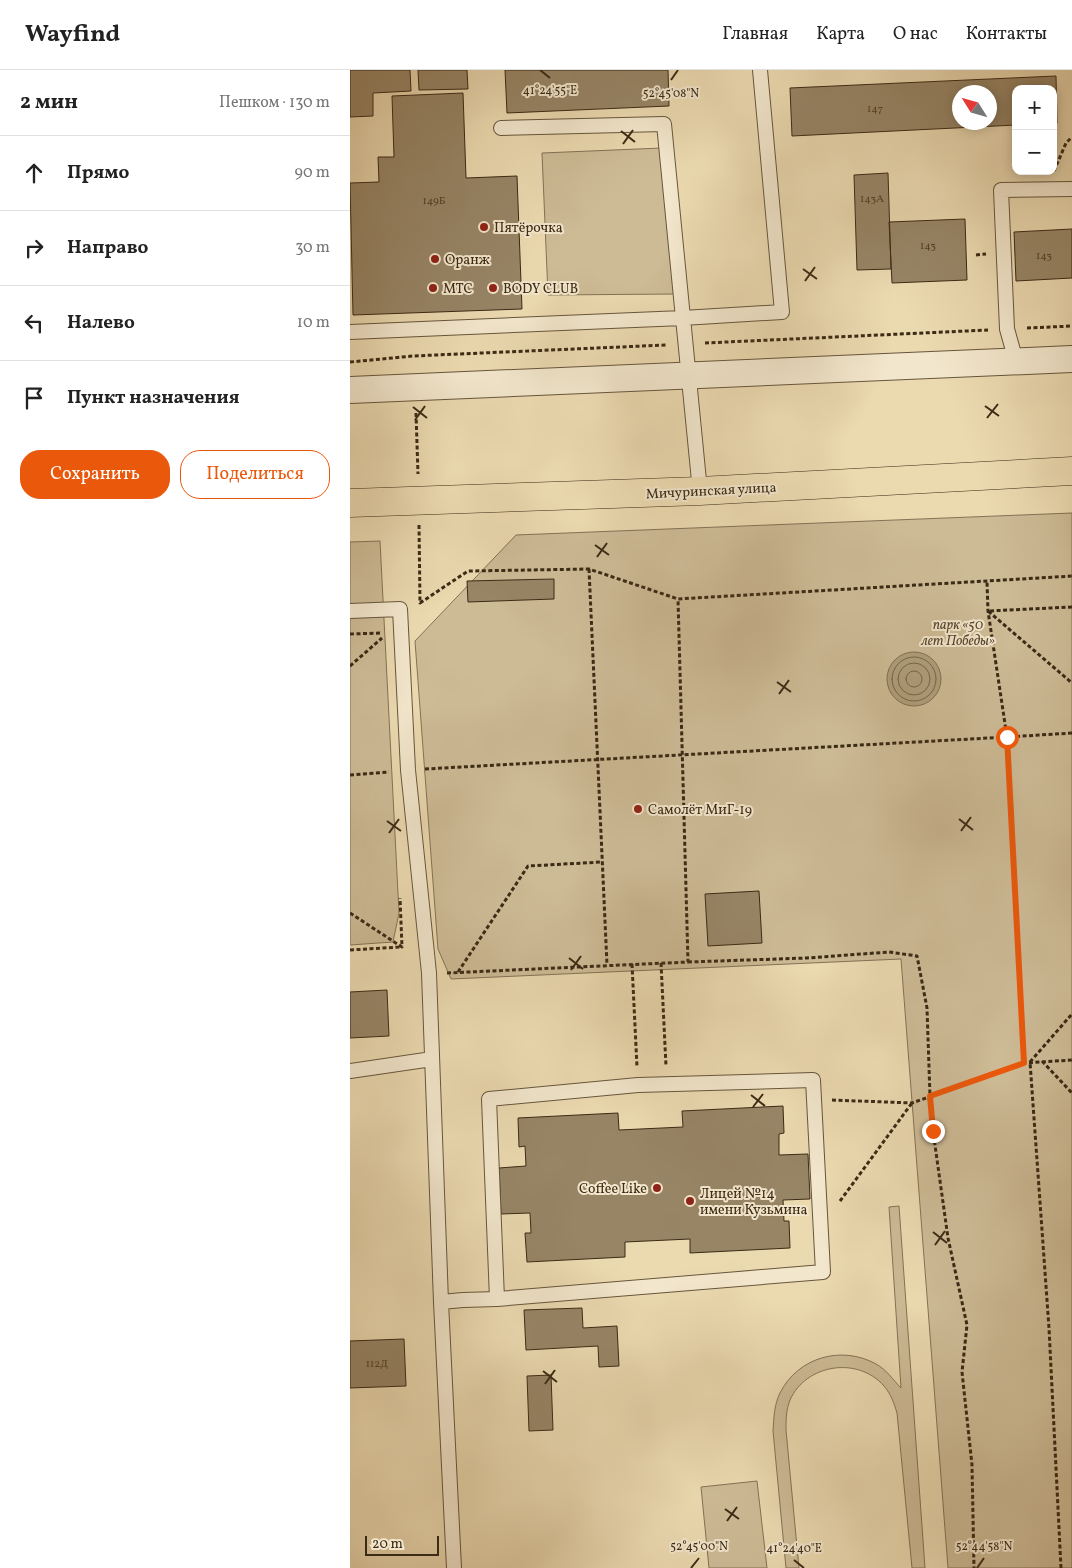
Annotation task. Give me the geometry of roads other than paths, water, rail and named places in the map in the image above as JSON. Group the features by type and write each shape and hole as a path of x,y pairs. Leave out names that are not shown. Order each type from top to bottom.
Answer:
{"main road":[{"name":"Мичуринская улица","path":"350,503 700,491 1072,471"}],"street":[{"path":"350,390 1072,359"}],"lane":[{"path":"350,332 782,312 760,70"},
{"path":"501,128 664,124 700,491"},
{"path":"1016,361 1008,329 1001,190 1072,189"},
{"path":"350,611 400,609 408,770 429,973 441,1302 454,1568"},
{"path":"350,1071 432,1059"},
{"path":"441,1302 497,1299 823,1272 813,1080 638,1085 489,1099 497,1299"}],"water":[{"path":"909,652 919,652 929,656 937,664 941,679 937,694 929,702 919,706 909,706 899,702 891,694 887,684 887,674 891,664 899,656"}],"place":[{"name":"Пятёрочка","path":"484,227"},
{"name":"Оранж","path":"435,259"},
{"name":"МТС","path":"433,288"},
{"name":"BODY CLUB","path":"493,288"},
{"name":"Самолёт МиГ-19","path":"638,809"},
{"name":"Coffee Like","path":"657,1188"},
{"name":"Лицей №14 имени Кузьмина","path":"690,1201"}],"park label":[{"name":"парк «50 лет Победы»","path":"958,632"}]}
